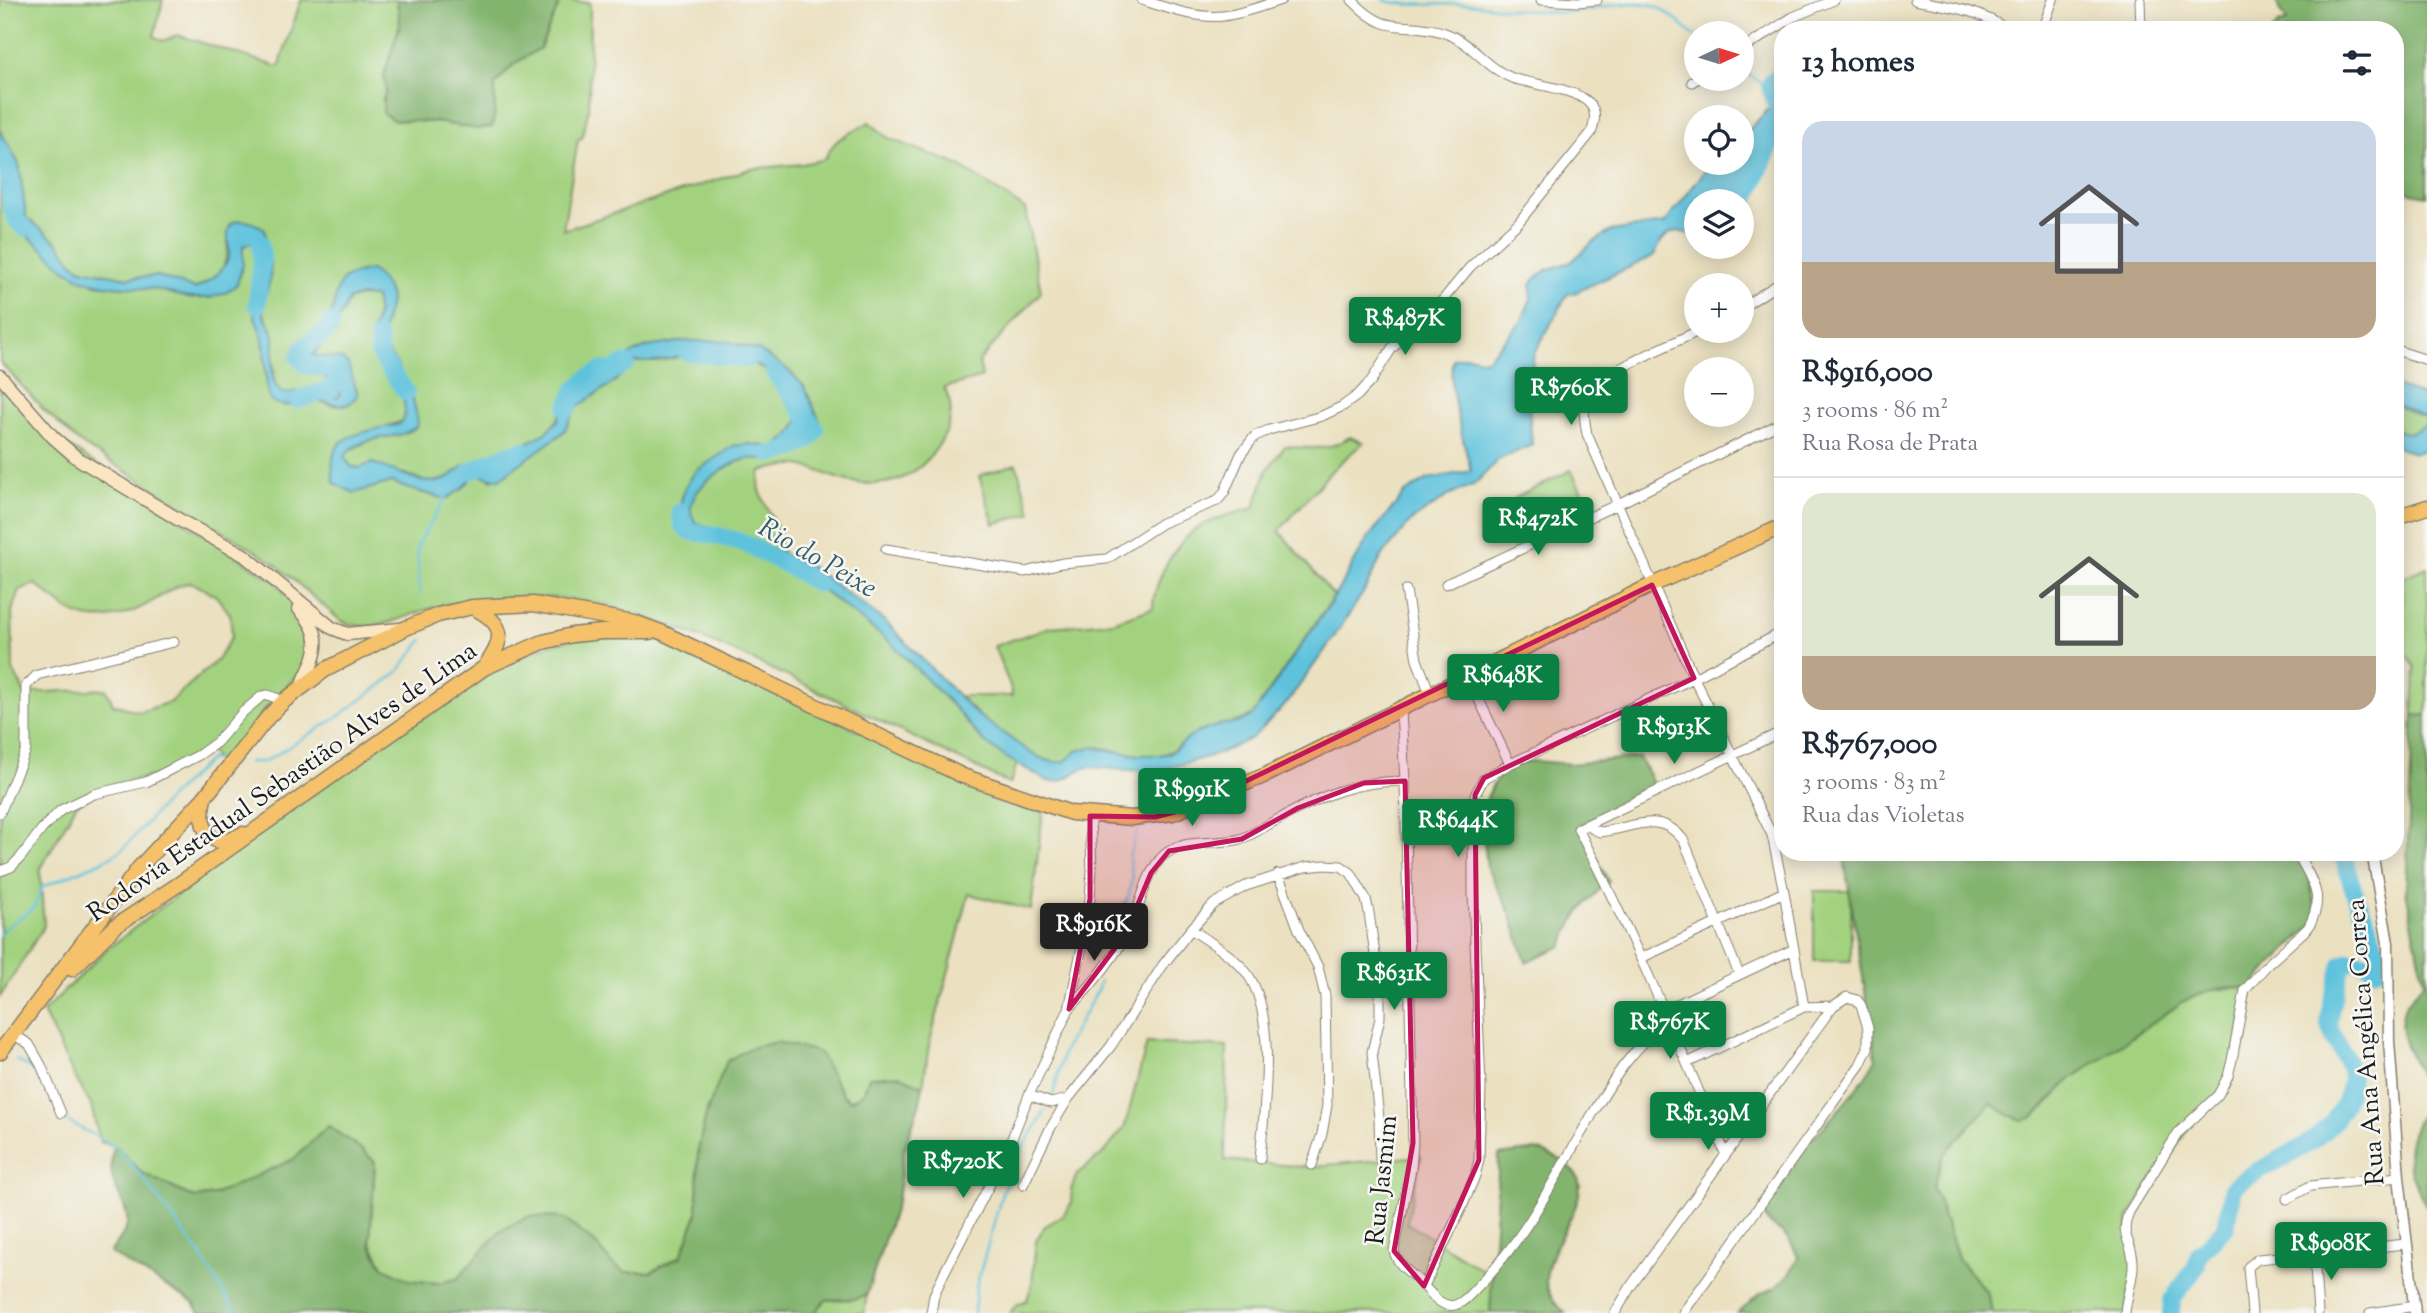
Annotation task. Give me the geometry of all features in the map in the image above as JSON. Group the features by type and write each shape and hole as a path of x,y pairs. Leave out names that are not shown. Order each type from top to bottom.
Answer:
{"main road":[{"path":"0,376 53,437 77,458 181,521 244,555 332,628 347,634 406,628"},
{"path":"2404,514 2427,507"},
{"name":"Rodovia Estadual Sebastião Alves de Lima","path":"0,1052 139,868 204,798 268,717 284,701 326,670 406,628 438,615 472,607 533,604 634,622 662,632 963,776 1052,808 1090,816 1155,817 1190,808 1266,775 1401,711 1652,585 1774,530"},
{"path":"244,555 311,621 316,638 316,655 300,689"},
{"path":"472,607 489,615 497,624 499,638 495,653 484,668"},
{"name":"Rodovia Estadual Sebastião Alves de Lima","path":"36,1004 117,925 484,668 543,642 572,635 662,632"},
{"path":"204,798 201,810 202,825 217,839 228,841 266,823"}],"street":[{"path":"1142,0 1181,12 1216,17 1276,1"},
{"path":"886,549 1025,572 1062,562 1107,559 1162,523 1217,501 1224,493 1241,454 1255,436 1322,416 1358,395 1371,381 1392,348 1432,313 1469,267 1518,223 1591,133 1594,111 1581,97 1510,77 1488,64 1469,45 1444,33 1391,27 1380,23 1352,0"},
{"path":"1541,0 1597,0"},
{"path":"1787,21 1834,0"},
{"path":"1914,0 1955,8 1993,21"},
{"path":"2045,21 2053,0"},
{"path":"2140,0 2141,21"},
{"path":"1754,42 1774,29"},
{"path":"1754,300 1774,287"},
{"path":"1684,338 1606,377 1591,389 1584,417 1587,434 1652,585 1772,835 1774,844"},
{"path":"2404,353 2427,360"},
{"path":"1446,584 1618,504 1774,426"},
{"path":"1406,590 1417,660 1431,696"},
{"path":"1424,1286 1462,1207 1479,1160 1480,1086 1473,894 1475,794 1484,778 1510,764 1774,637"},
{"path":"0,813 26,750 26,686 37,675 174,642"},
{"path":"1468,677 1510,764"},
{"path":"0,872 21,858 42,829 61,810 94,794 146,782 199,755 217,742 243,712 262,696 268,695 284,701"},
{"name":"Rua Jasmim","path":"1401,711 1413,1143 1411,1169 1394,1251 1397,1260 1442,1303 1455,1306 1471,1293 1518,1240 1606,1091 1628,1059 1653,1032 1669,1021"},
{"path":"1725,1153 1665,1010 1578,829 1774,735"},
{"path":"1069,1009 1095,980 1125,935 1151,873 1169,851 1194,843 1242,839 1298,808 1345,788 1364,783 1405,781"},
{"path":"930,1313 943,1273 1007,1151 1029,1095 1069,1009 1090,900 1090,816"},
{"path":"1590,824 1600,832 1652,823 1672,827 1684,841 1738,974"},
{"path":"1777,861 1804,1007"},
{"path":"2125,1313 2133,1262 2124,1224 2178,1133 2222,1088 2232,1060 2242,999 2249,983 2308,928 2313,919 2318,904 2316,888 2302,861"},
{"name":"Rua Ana Angélica Correa","path":"2374,861 2388,943 2389,1041 2399,1177 2415,1310"},
{"path":"1023,1185 1068,1099 1111,1046 1163,965 1191,929 1225,896 1278,874 1325,865 1341,866 1351,873 1366,899 1380,989 1380,1018 1372,1052 1380,1159"},
{"path":"1278,874 1299,930 1318,967 1325,996 1327,1105 1312,1165"},
{"path":"1641,958 1784,892"},
{"path":"1191,929 1245,970 1258,996 1266,1030 1265,1103 1259,1159"},
{"path":"1665,1010 1794,950"},
{"path":"1615,1313 1618,1304 1725,1153 1833,1006 1847,998 1857,1000 1869,1038 1866,1055 1683,1313"},
{"path":"1687,1063 1804,1007 1833,1006"},
{"path":"14,1035 29,1044 61,1113"},
{"path":"1029,1095 1051,1103 1068,1099"},
{"path":"2287,1199 2310,1186 2399,1177"},
{"path":"2252,1313 2248,1273 2250,1264 2258,1259 2406,1244"},
{"path":"2314,1252 2318,1313"},
{"path":"2370,1313 2415,1310"}],"highlighted area":[{"path":"1652,585 1694,678 1484,778 1475,795 1479,1160 1424,1286 1394,1251 1413,1143 1405,781 1364,783 1298,808 1242,839 1169,851 1151,873 1125,935 1069,1009 1090,899 1090,816 1155,817 1190,808"}],"green space":[{"path":"0,0 163,0 154,36 163,41 178,35 279,67 301,0 397,0 400,24 384,75 386,89 383,100 393,120 436,122 478,129 495,112 495,84 514,64 540,48 561,0 590,3 589,108 582,138 578,139 563,230 750,169 825,159 838,140 869,122 888,138 958,165 1025,209 1041,292 979,361 982,377 944,388 950,407 946,432 933,453 910,474 883,484 867,484 851,482 798,465 761,471 759,485 776,525 783,553 736,533 696,523 691,513 692,502 705,483 726,467 747,459 780,456 821,428 804,386 788,370 685,341 647,347 618,360 565,397 558,420 546,433 496,459 467,464 446,479 429,483 406,474 352,467 344,457 350,450 376,437 400,435 417,419 406,383 384,344 383,332 390,298 382,281 371,270 344,279 331,319 321,333 304,348 320,373 337,387 340,394 338,398 309,390 282,393 275,387 272,328 263,313 269,282 264,229 228,232 226,261 223,267 213,278 195,289 158,276 127,278 81,269 56,242 26,217 19,164 0,130"},
{"path":"397,0 561,0 540,48 514,64 495,84 492,127 478,129 436,122 393,120 383,113 386,89 384,75 400,24"},
{"path":"2275,0 2427,0 2427,196 2404,189 2404,21 2286,21"},
{"path":"0,158 15,222 28,236 95,284 155,289 193,299 240,277 243,246 255,240 262,268 254,309 263,337 267,391 275,403 288,405 317,401 334,406 357,390 312,355 333,331 349,299 375,297 378,307 375,325 379,358 388,362 404,400 405,415 400,422 340,443 354,493 392,482 446,499 463,488 475,474 492,480 557,437 564,431 576,408 614,382 635,362 657,362 698,352 751,362 777,377 801,407 794,431 773,447 756,445 699,469 686,486 682,498 679,517 684,530 761,551 789,564 891,643 954,707 979,737 1017,764 1010,784 737,653 683,630 602,605 543,597 502,598 443,605 392,622 367,627 341,621 273,562 80,443 45,411 0,362"},
{"path":"0,380 42,429 276,582 313,628 314,661 275,698 221,766 208,749 161,775 122,782 99,790 76,805 40,870 44,926 0,997","holes":["191,582 216,596 230,614 232,636 217,660 170,702 140,712 113,704 106,689 25,693 13,670 12,611 19,590 35,584 70,611 91,618 123,615 175,587"]},
{"path":"2404,409 2427,419 2427,424 2410,434 2404,433"},
{"path":"1350,437 1363,443 1334,468 1279,531 1334,596 1252,716 1203,731 1165,754 1151,756 1090,747 1062,762 1051,761 1022,748 959,696 1012,696 994,646 1050,627 1113,622 1153,608 1163,571 1180,544 1189,534 1211,521 1254,508 1267,470 1285,446 1326,447"},
{"path":"1016,464 1031,513 994,524 979,476"},
{"path":"1571,470 1590,508 1534,535 1515,498"},
{"path":"2427,567 2427,715 2413,716 2415,667 2406,654 2404,577"},
{"path":"639,636 665,644 729,675 1043,812 1031,910 969,894 929,1045 923,1086 899,1075 851,1101 803,1049 790,1045 728,1061 706,1114 698,1151 697,1214 681,1256 651,1272 625,1272 611,1263 595,1243 530,1216 501,1230 457,1279 438,1283 409,1280 384,1268 370,1240 375,1162 329,1126 294,1159 214,1195 194,1198 142,1173 115,1146 100,1142 91,1105 43,1012 106,950 205,873 381,744 499,666 539,648 571,639"},
{"path":"2427,715 2427,1208 2411,1171 2408,1152 2413,1131 2425,1105 2425,1090 2401,1025 2406,1005 2424,982 2406,891 2413,716"},
{"path":"1639,757 1655,786 1580,825 1609,882 1581,910 1562,946 1526,962 1510,913 1487,868 1482,820 1485,802 1493,784 1504,772 1523,762 1570,764"},
{"path":"1844,861 2306,861 2318,920 2250,989 2216,989 2184,1001 2071,1079 2032,1118 2022,1120 1991,1103 1944,1154 1934,1188 1959,1260 1987,1293 1993,1313 1738,1313 1759,1294 1775,1288 1790,1273 1798,1257 1786,1236 1765,1218 1762,1205 1801,1152 1860,1084 1876,1059"},
{"path":"1814,891 1851,891 1851,961 1814,961"},
{"path":"2241,987 2250,989 2226,1092 2200,1112 2142,1195 2128,1220 2129,1237 2138,1261 2133,1273 2126,1313 1993,1313 1987,1293 1959,1260 1934,1188 1944,1154 1991,1103 2009,1115 2044,1108 2071,1079 2184,1001 2203,991"},
{"path":"777,1042 819,1052 843,1095 850,1101 864,1092 869,1077 899,1075 923,1086 904,1151 897,1201 867,1294 855,1299 826,1300 814,1313 200,1313 194,1303 110,1253 127,1224 125,1207 112,1176 113,1147 142,1173 194,1198 214,1195 294,1159 328,1126 375,1162 371,1247 384,1268 409,1280 438,1283 457,1279 501,1230 530,1216 563,1218 595,1243 611,1263 625,1272 651,1272 681,1256 697,1214 698,1151 706,1114 727,1061 750,1048"},
{"path":"1147,1043 1227,1047 1225,1160 1305,1167 1421,1156 1407,1223 1492,1276 1490,1313 1010,1313 1016,1305 1027,1300 1032,1284 1036,1241 1044,1227 1062,1216 1072,1203 1071,1190 1077,1174 1105,1152 1125,1126"},
{"path":"1536,1150 1563,1161 1576,1174 1580,1189 1576,1205 1550,1261 1546,1281 1553,1299 1565,1313 1490,1313 1499,1155"},
{"path":"867,1294 864,1313 814,1313 826,1300 855,1299"}],"water":[{"path":"1774,103 1774,148 1754,174 1754,124"},
{"path":"0,130 19,164 26,217 57,242 81,269 127,278 158,276 195,289 211,280 227,261 228,232 233,223 249,222 264,229 270,270 263,311 274,336 274,381 282,393 305,390 338,397 340,394 332,382 310,366 301,354 324,329 340,284 346,278 371,270 388,290 390,299 384,323 384,345 407,385 418,425 402,434 371,440 352,449 344,457 352,467 359,468 373,463 421,481 437,482 467,464 496,459 546,433 558,420 565,397 618,360 647,347 685,341 726,341 760,351 788,370 804,386 821,428 779,457 747,459 716,474 697,492 692,502 691,513 696,523 736,533 806,563 886,622 976,714 1031,753 1054,762 1064,762 1077,751 1093,747 1136,755 1170,753 1194,734 1222,724 1238,723 1252,716 1330,604 1368,538 1405,493 1428,479 1471,471 1454,398 1453,359 1468,356 1486,360 1521,322 1531,299 1531,286 1546,270 1571,262 1593,242 1611,231 1665,223 1684,198 1684,233 1670,233 1662,240 1654,256 1572,294 1568,293 1534,354 1528,392 1532,445 1499,459 1475,484 1448,496 1411,521 1382,556 1363,593 1286,704 1252,738 1220,753 1155,772 1088,767 1054,782 1005,757 983,741 954,707 891,643 789,564 761,551 683,530 679,517 682,498 695,472 733,446 749,444 773,447 793,431 801,407 777,377 751,362 698,352 657,362 635,362 614,382 576,408 564,431 499,479 475,474 463,488 446,499 392,482 354,493 334,483 332,468 336,449 342,442 359,434 399,424 405,413 402,395 392,369 375,355 372,331 378,314 375,297 349,299 333,331 313,355 342,359 348,364 358,395 348,405 314,401 286,406 276,403 270,400 268,393 264,348 254,314 262,267 255,241 243,246 243,264 237,284 227,292 210,298 188,298 155,289 110,286 83,280 65,269 28,236 13,218 0,158"},
{"path":"1702,175 1754,175 1745,189 1691,189"},
{"path":"2404,389 2427,397 2427,419 2404,409"},
{"path":"2427,424 2427,449 2415,453 2404,450 2404,432 2410,433"}],"waterway":[{"path":"1384,0 1403,4 1464,4 1558,12 1638,3 1654,6 1684,27"},
{"path":"1754,78 1771,88"},
{"name":"Rio do Peixe","path":"1774,79 1770,86 1774,97"},
{"name":"Rio do Peixe","path":"1751,189 1774,137"},
{"name":"Rio do Peixe","path":"0,149 8,170 13,212 17,221 25,228"},
{"name":"Rio do Peixe","path":"257,305 262,258 260,243"},
{"name":"Rio do Peixe","path":"298,400 330,389 336,381 335,370 306,365 299,357 306,346 325,333 331,323"},
{"name":"Rio do Peixe","path":"378,337 380,356 406,392"},
{"name":"Rio do Peixe","path":"687,352 746,359"},
{"name":"Rio do Peixe","path":"567,409 575,390 588,378 603,370 612,371 626,363"},
{"name":"Rio do Peixe","path":"770,454 802,444 816,430 774,372"},
{"name":"Rio do Peixe","path":"471,471 523,450"},
{"path":"420,594 417,546 446,497"},
{"name":"Rio do Peixe","path":"680,512 683,526 689,531 744,543 818,584"},
{"path":"248,762 264,762 338,717 397,673 423,640"},
{"path":"0,934 32,908 42,887 105,860 123,849 167,800 210,759 218,760"},
{"path":"1106,951 1112,929 1129,895 1132,878 1129,857 1138,829"},
{"path":"2171,1313 2172,1300 2196,1267 2199,1254 2226,1227 2233,1187 2309,1143 2334,1120 2344,1104 2350,1088 2350,1070 2329,1024 2331,1006 2342,964 2356,961 2376,969 2380,955 2345,861"},
{"path":"1053,1096 1064,1050 1100,981"},
{"path":"16,1060 32,1069 49,1094"},
{"path":"974,1313 976,1288 1002,1193 1017,1157 1046,1110"},
{"path":"61,1115 63,1119 113,1145 139,1173 200,1254 236,1313"}]}
